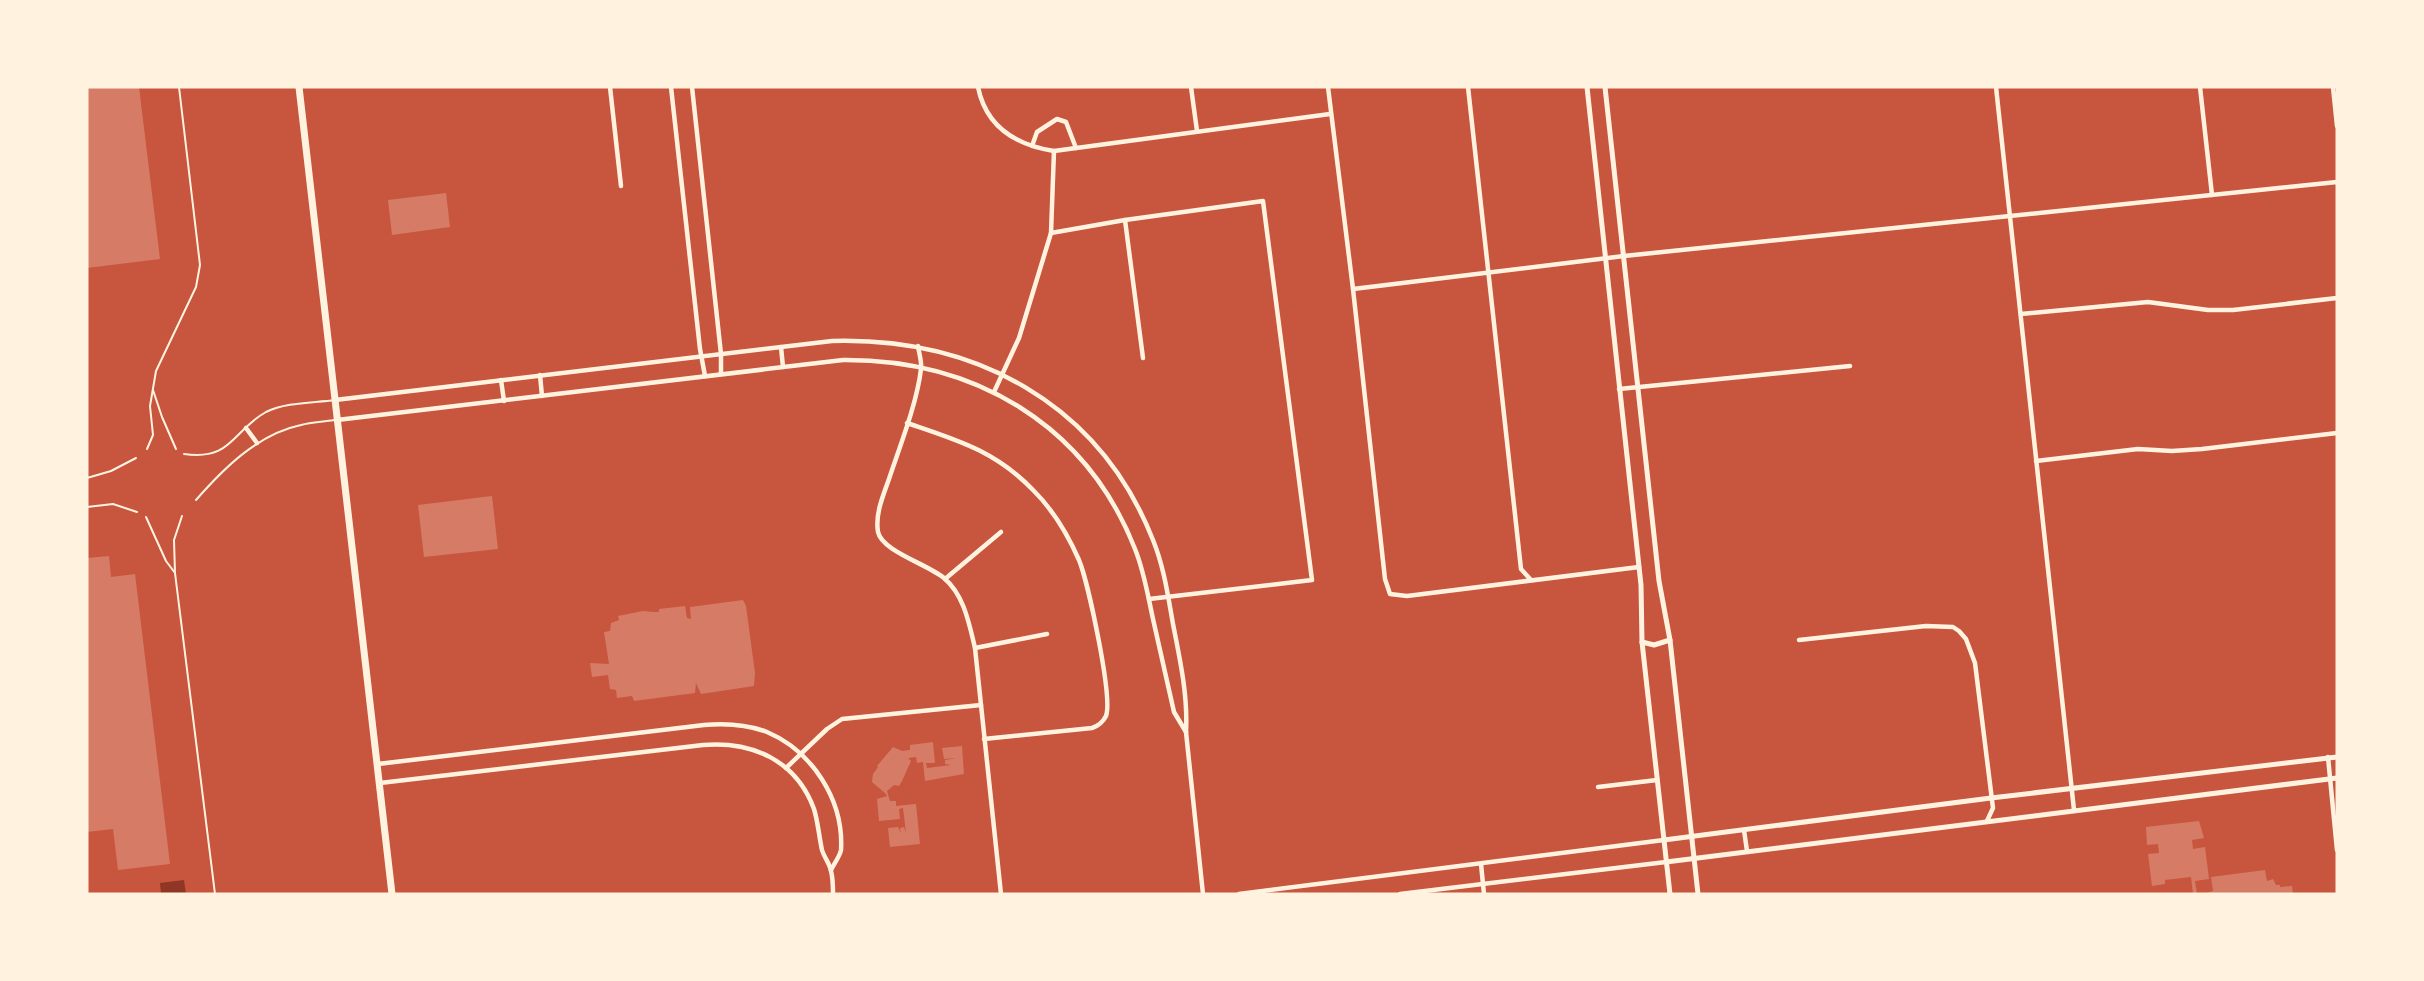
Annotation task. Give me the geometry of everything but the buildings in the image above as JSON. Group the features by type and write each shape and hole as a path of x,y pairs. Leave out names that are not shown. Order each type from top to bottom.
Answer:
{"main road":[{"path":"299,87 393,894"}],"street":[{"path":"610,87 621,186"},
{"path":"671,87 705,376"},
{"path":"692,87 721,354 721,374"},
{"path":"978,87 983,106 995,125 1014,139 1054,151 1330,114"},
{"path":"1191,87 1197,131"},
{"path":"1328,87 1385,579 1390,594 1407,596 1639,567"},
{"path":"1468,87 1521,569 1531,580"},
{"path":"1588,87 1639,567 1642,642 1670,894"},
{"path":"1605,87 1659,581 1670,640 1698,894"},
{"path":"1996,87 2074,810"},
{"path":"2200,87 2212,195"},
{"path":"2332,87 2337,126"},
{"path":"1032,146 1037,132 1057,119 1066,123 1076,148"},
{"path":"994,392 1004,375 1029,309 1051,234 1054,151"},
{"path":"1353,289 1605,258 2337,182"},
{"path":"1051,234 1125,220 1263,201 1312,580 1149,599"},
{"path":"1125,220 1143,358"},
{"path":"2021,314 2148,302 2208,310 2233,310 2337,298"},
{"path":"335,400 781,346 848,340 918,346 970,360 1004,375 1042,398 1094,443 1117,472 1138,506 1154,541 1168,596 1183,677 1187,711 1186,732 1203,894"},
{"path":"781,346 783,367"},
{"path":"918,346 921,367 907,423 879,508 879,536 882,543 890,549 923,564 945,579 965,608 975,648 1001,894"},
{"path":"337,420 858,360 921,367 963,379 994,392 1032,415 1058,435 1082,459 1102,485 1122,518 1134,545 1149,599 1174,712 1186,732"},
{"path":"1619,389 1850,366"},
{"path":"540,375 543,396"},
{"path":"501,380 504,401"},
{"path":"907,423 967,443 1007,466 1035,491 1059,522 1078,559 1087,583 1106,694 1106,716 1102,722 1092,728 984,739"},
{"path":"246,428 257,443"},
{"path":"2036,461 2138,449 2172,451 2202,449 2337,433"},
{"path":"945,579 1001,532"},
{"path":"1800,640 1926,626 1953,627 1959,632 1966,639 1975,663 1993,808 1987,821"},
{"path":"975,648 1047,634"},
{"path":"1642,642 1654,645 1670,640"},
{"path":"786,768 827,729 842,719 981,705"},
{"path":"378,764 720,723 743,725 767,732 801,754 825,784 835,809 841,851 831,870"},
{"path":"380,783 732,744 756,750 786,768 796,778 810,800 823,852 831,870 833,894"},
{"path":"2328,757 2337,850"},
{"path":"1239,894 1991,798 2337,757"},
{"path":"1400,894 2337,778"},
{"path":"1598,787 1657,780"},
{"path":"1744,830 1747,851"},
{"path":"1481,864 1484,894"}],"lane":[{"path":"147,449 153,435 150,406 160,359 196,287 200,265 179,87"},
{"path":"153,390 176,449"},
{"path":"184,454 213,455 261,415 275,408 335,400"},
{"path":"196,501 215,478 257,443 301,425 337,420"},
{"path":"87,478 111,471 136,458"},
{"path":"87,507 113,504 137,512"},
{"path":"182,516 174,540 176,573 215,894"},
{"path":"146,518 166,561 176,573"}],"shaded area":[{"path":"184,880 186,894 161,894 160,883"}]}
